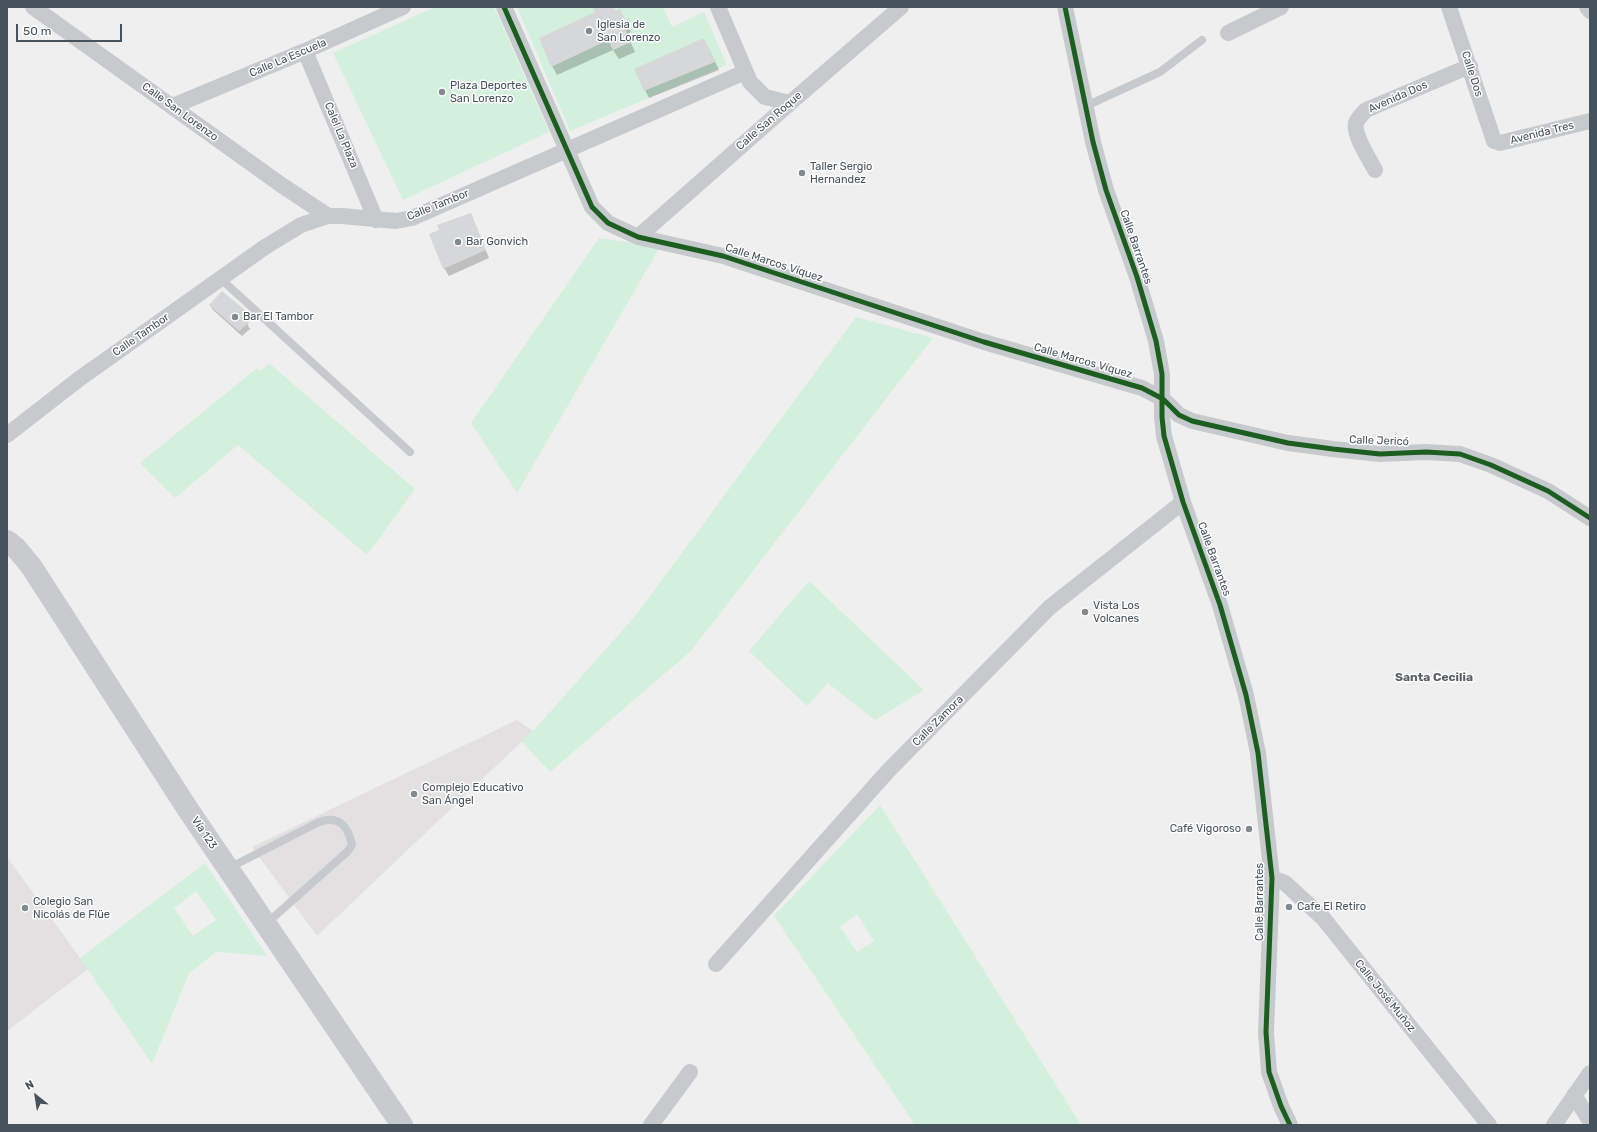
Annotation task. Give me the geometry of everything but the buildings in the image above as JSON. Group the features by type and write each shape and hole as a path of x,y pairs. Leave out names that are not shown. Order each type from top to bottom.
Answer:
{"main road":[{"name":"Vía 123","path":"9,542 39,578 187,808 402,1125"}],"street":[{"name":"Calle San Lorenzo","path":"33,7 280,184 328,216"},
{"name":"Calle La Escuela","path":"173,106 305,51 403,7"},
{"name":"Calle Marcos Víquez","path":"504,7 592,207 598,215 608,223 638,237 723,256 984,342 1142,388 1163,400"},
{"path":"718,7 750,82 765,97 790,103"},
{"name":"Calle San Roque","path":"638,237 901,7"},
{"name":"Calle Barrantes","path":"1065,7 1106,190 1137,277 1156,341 1162,374 1162,417 1164,436 1183,502 1220,605 1246,695 1258,753 1272,878 1266,1032 1269,1072 1281,1106 1290,1125"},
{"path":"1228,33 1281,7"},
{"name":"Calle Dos","path":"1449,7 1494,141"},
{"path":"1588,7 1590,11"},
{"name":"Calel La Plaza","path":"305,51 376,220"},
{"name":"Avenida Dos","path":"1375,170 1356,132 1358,118 1366,110 1470,66"},
{"name":"Calle Tambor","path":"7,435 79,379 265,247 301,225 328,216 396,221 412,218 745,72"},
{"name":"Avenida Tres","path":"1494,141 1500,143 1590,121"},
{"name":"Calle Jericó","path":"1163,400 1179,415 1192,420 1288,443 1380,454 1426,452 1460,454 1491,464 1548,491 1590,518"},
{"name":"Calle Zamora","path":"716,964 888,771 1050,608 1183,502"},
{"name":"Calle José Muñoz","path":"1272,878 1285,883 1323,918 1489,1125"},
{"path":"651,1125 690,1072"},
{"path":"1554,1125 1574,1094 1590,1073"},
{"path":"1574,1094 1590,1122"}],"lane":[{"path":"1086,106 1160,72 1202,40"},
{"path":"220,279 410,452"},
{"path":"228,868 327,819 337,820 344,827 350,836 352,845 347,852 266,924"}],"shaded area":[{"name":"Complejo Educativo San Ángel","path":"517,720 533,731 317,936 252,847"},
{"name":"Colegio San Nicolás de Flüe","path":"7,857 88,969 7,1031"}],"green space":[{"name":"Plaza Deportes San Lorenzo","path":"435,7 494,7 549,132 403,200 333,53"},
{"path":"517,7 592,7 595,12 539,38 551,67 608,40 613,50 631,42 623,24 627,22 620,9 615,11 613,7 625,7 627,9 631,7 663,7 672,27 704,12 727,65 570,131"},
{"path":"599,238 660,247 517,493 471,423"},
{"path":"856,317 933,338 691,651 550,772 521,741 533,731 636,615"},
{"path":"269,363 415,489 367,555 238,445 175,498 140,463 257,368 261,371"},
{"path":"809,581 924,690 875,720 828,683 807,706 749,651"},
{"path":"880,805 1081,1125 915,1125 774,916","holes":["857,914 874,941 857,952 840,927"]},
{"path":"205,863 267,956 216,952 189,973 152,1064 80,958","holes":["196,891 216,920 193,936 174,908"]}],"cycle path":[{"path":"504,7 592,207 608,223 638,237 723,256 984,342 1142,388 1163,399 1179,415 1192,421 1288,443 1333,449 1380,454 1426,452 1460,454 1491,465 1548,491 1590,518"},
{"path":"1065,7 1093,142 1106,190 1137,277 1156,341 1162,374 1162,417 1164,436 1183,502 1220,605 1246,695 1258,753 1272,878 1266,1032 1269,1072 1281,1106 1290,1125"}],"place":[{"name":"Iglesia de San Lorenzo","path":"589,31"},
{"name":"Plaza Deportes San Lorenzo","path":"442,92"},
{"name":"Taller Sergio Hernandez","path":"802,173"},
{"name":"Bar Gonvich","path":"458,242"},
{"name":"Bar El Tambor","path":"235,317"},
{"name":"Vista Los Volcanes","path":"1085,612"},
{"name":"Complejo Educativo San Ángel","path":"414,794"},
{"name":"Café Vigoroso","path":"1249,829"},
{"name":"Cafe El Retiro","path":"1289,907"},
{"name":"Colegio San Nicolás de Flüe","path":"25,908"}],"district":[{"name":"Santa Cecilia","path":"1434,678"}]}
